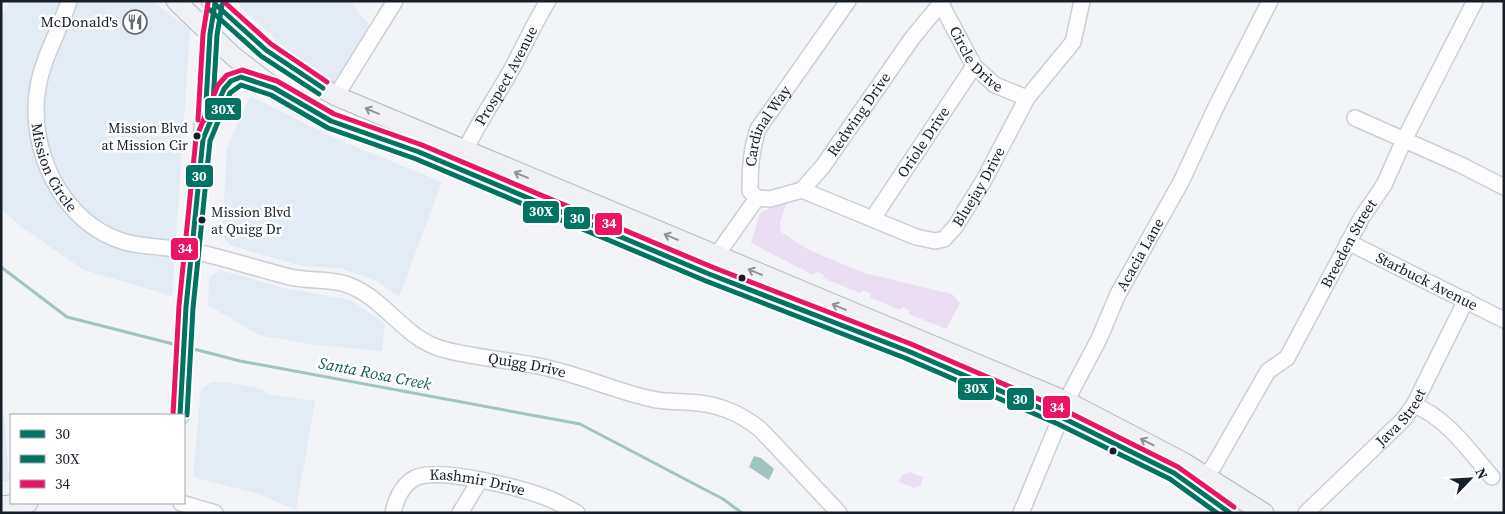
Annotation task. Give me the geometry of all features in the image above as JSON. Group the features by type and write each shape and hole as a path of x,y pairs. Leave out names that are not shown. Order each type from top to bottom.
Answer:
{"main road":[{"path":"176,1 233,56 274,88 331,122 427,156 709,274 1065,410 1156,447 1205,475 1264,513"},
{"path":"180,406 186,314 214,2"},
{"path":"214,2 285,64 336,96 716,256 1065,410 1174,473 1230,513"},
{"path":"203,139 224,89 231,81 245,78 274,88"},
{"path":"709,274 716,256"},
{"path":"1,506 19,504"}],"street":[{"name":"Mission Circle","path":"69,1 46,59 38,87 36,104 36,122 41,150 56,186 76,213 91,225 112,236 126,242 192,251"},
{"path":"336,96 395,1"},
{"name":"Prospect Avenue","path":"465,151 482,117 517,60 532,27 548,1"},
{"name":"Cardinal Way","path":"757,198 750,191 750,182 751,150 758,129 848,1"},
{"name":"Bluejay Drive","path":"802,190 916,237 935,241 944,239 955,227 984,180 1027,98 1073,42 1082,1"},
{"name":"Acacia Lane","path":"1021,513 1118,294 1181,182 1216,107 1270,1"},
{"name":"Breeden Street","path":"1205,475 1214,467 1268,371 1288,358 1362,216 1384,185 1404,140 1475,1"},
{"name":"Circle Drive","path":"942,3 974,66 995,85 1027,98"},
{"name":"Redwing Drive","path":"802,190 823,166 913,38 942,3"},
{"name":"Oriole Drive","path":"873,218 974,66"},
{"path":"1355,118 1461,164 1504,187"},
{"path":"716,256 757,198 770,199 802,190"},
{"name":"Starbuck Avenue","path":"1348,242 1504,320"},
{"name":"Quigg Drive","path":"192,251 237,261 290,277 352,286 373,298 415,336 440,348 557,370 656,400 712,404 738,413 760,429 839,513"},
{"name":"Java Street","path":"1306,513 1402,420 1414,405 1466,300"},
{"path":"1414,405 1430,411 1441,420 1492,477"},
{"name":"Kashmir Drive","path":"393,513 399,494 416,478 430,475 449,475 480,480 550,499 577,513"},
{"path":"460,513 480,480"},
{"path":"184,504 215,513"}],"shaded area":[{"path":"10,1 152,1 190,29 172,296 84,270 23,228 1,209 1,16"},
{"path":"238,1 350,1 370,26 334,84 287,49 241,8"},
{"path":"250,96 337,139 442,182 399,297 377,281 340,268 301,266 230,245 222,235 227,148"},
{"path":"783,202 786,205 780,222 781,232 809,250 864,273 952,294 960,303 946,329 909,314 910,311 902,307 900,310 870,297 871,294 863,290 860,293 823,278 824,275 816,271 813,275 751,243 760,213"},
{"path":"220,270 283,288 351,300 385,324 382,351 310,344 259,335 208,305 209,277"},
{"path":"212,382 227,382 262,389 266,394 315,401 296,510 259,494 196,478 193,475 201,389"},
{"path":"1,414 4,414 9,481 1,482"},
{"path":"754,456 761,458 774,469 769,480 749,467"},
{"path":"911,472 923,477 920,486 914,488 899,482 902,475"}],"waterway":[{"name":"Santa Rosa Creek","path":"1,267 67,317 177,345"},
{"name":"Santa Rosa Creek","path":"190,348 240,361 580,424 723,499 742,513"}],"transit line":[{"name":"34","path":"223,1 271,44 327,82"},
{"name":"34","path":"198,120 203,34 208,3"},
{"name":"30","path":"215,4 266,50 323,88"},
{"name":"30","path":"205,120 210,34 215,4"},
{"name":"30X","path":"212,120 217,35 222,5"},
{"name":"30X","path":"210,10 261,56 319,94"},
{"name":"34","path":"173,414 179,306 196,138 218,85 227,75 242,70 277,81 334,114 422,145 712,267 911,344 1064,410 1178,467 1234,507"},
{"name":"30","path":"180,414 186,307 203,139 224,89 231,81 241,77 274,88 331,121 419,152 709,274 908,351 1061,417 1174,473 1230,513"},
{"name":"30X","path":"187,415 193,308 210,141 230,93 241,85 271,95 328,128 416,159 706,281 905,358 1058,424 1170,479 1217,513"}],"place":[{"name":"McDonald's","path":"135,22"},
{"name":"Mission Blvd at Mission Cir","path":"197,136"},
{"name":"Mission Blvd at Quigg Dr","path":"202,220"}]}
